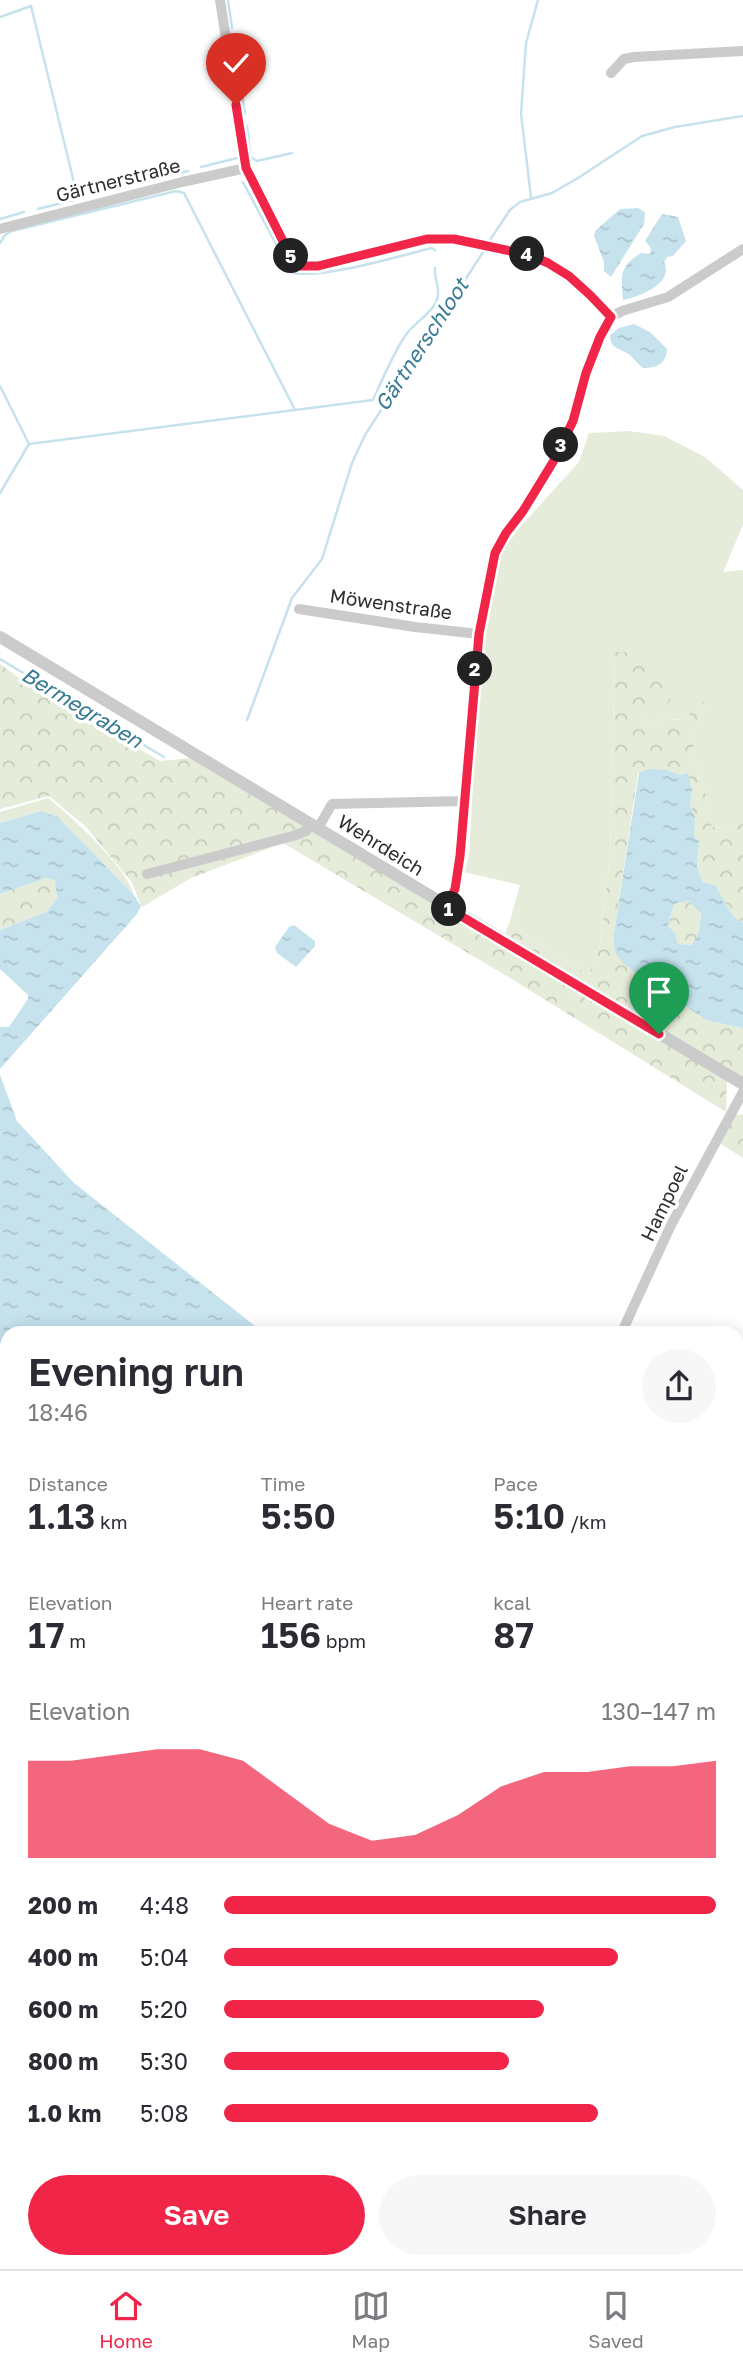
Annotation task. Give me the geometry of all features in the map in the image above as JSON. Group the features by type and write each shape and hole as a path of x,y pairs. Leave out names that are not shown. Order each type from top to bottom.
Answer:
{"street":[{"path":"220,0 246,168 291,257 300,266 318,266 427,239 454,239 529,255 548,263 569,276 611,317"},
{"path":"611,72 624,59 634,57 743,51"},
{"name":"Gärtnerstraße","path":"0,229 246,168"},
{"path":"446,907 455,889 479,634 495,553 553,462 573,421 586,373 611,317 622,311 668,298 743,249"},
{"name":"Möwenstraße","path":"299,609 479,634"},
{"name":"Wehrdeich","path":"0,636 743,1084"},
{"path":"147,874 293,836 314,826 332,804 465,801"},
{"name":"Hampoel","path":"625,1326 671,1225 743,1092"}],"green space":[{"path":"629,431 664,436 705,457 743,490 743,525 723,572 743,570 743,824 726,828 712,827 704,786 693,759 694,735 705,703 688,720 664,719 654,726 642,725 644,716 615,652 610,856 600,945 589,975 509,924 520,885 464,872 469,857 484,634 499,555 520,527 579,462 589,433"},
{"path":"615,652 640,653 675,683 667,709 644,716 642,725 654,726 664,719 687,720 696,699 705,703 694,735 693,759 704,786 712,827 726,828 743,824 743,923 733,916 715,885 703,882 697,867 699,842 694,836 695,817 690,805 692,791 674,774 656,771 638,773 614,933 629,968 706,1020 743,1028 743,1080 505,933 509,924 589,975 600,945 610,856"},
{"path":"0,664 29,685 160,761 192,758 727,1080 726,1112 510,978 283,843 191,878 142,907 131,881 85,826 49,796 0,809"},
{"path":"48,798 110,857 129,883 134,895 58,817 41,811 0,823 0,812"},
{"path":"46,878 56,880 57,898 46,912 0,930 0,894"},
{"path":"688,901 701,912 699,932 693,945 678,944 675,933 668,927 674,904"},
{"path":"743,1114 743,1158 721,1144 735,1115"}],"water":[{"path":"638,208 645,212 644,224 611,277 604,271 595,231 620,209"},
{"path":"662,214 678,217 686,241 673,256 667,257 664,262 664,276 654,288 623,300 622,278 625,267 641,253 650,254 651,248 645,241"},
{"path":"634,324 650,332 667,349 660,364 643,368 612,343 610,335 619,328"},
{"path":"649,769 667,770 679,775 688,773 692,791 690,805 695,817 694,836 699,841 697,867 703,882 715,885 733,916 743,923 743,1028 706,1020 629,968 616,953 614,933 639,773","holes":["688,901 701,913 699,932 692,945 678,944 675,933 668,926 674,904"]},
{"path":"41,811 58,817 134,895 141,906 137,914 0,1069 0,1027 9,1027 28,995 0,969 0,930 46,912 57,898 55,880 46,878 0,894 0,823"},
{"path":"294,925 315,941 315,946 296,967 277,953 275,947 289,927"},
{"path":"0,1075 17,1121 74,1183 255,1326 0,1326"}],"waterway":[{"path":"228,0 232,28"},
{"path":"531,197 521,114 526,43 538,0"},
{"path":"0,17 31,6 78,199 38,209"},
{"path":"234,42 245,114"},
{"name":"Gärtnerschloot","path":"488,243 510,210 520,202 552,193 642,136 675,127 743,116"},
{"path":"247,126 250,155"},
{"path":"249,156 257,161 292,153"},
{"path":"201,167 237,158"},
{"path":"91,195 188,171"},
{"path":"243,182 291,272 320,273 432,248 435,250"},
{"path":"0,243 5,235 12,231 176,191 184,193 295,410"},
{"path":"0,219 24,212"},
{"name":"Gärtnerschloot","path":"247,720 292,598 322,559 352,463 365,435 485,249"},
{"path":"0,493 29,444 373,400 405,336 435,305 438,292 435,268"},
{"path":"0,386 29,444"},
{"name":"Bermegraben","path":"0,659 164,757"}],"route":[{"path":"236,105 246,168 291,257 300,266 318,266 427,239 454,239 529,255 548,263 569,276 611,317 586,373 573,421 553,462 495,553 479,634 460,856 455,889 446,907 659,1034"}]}
